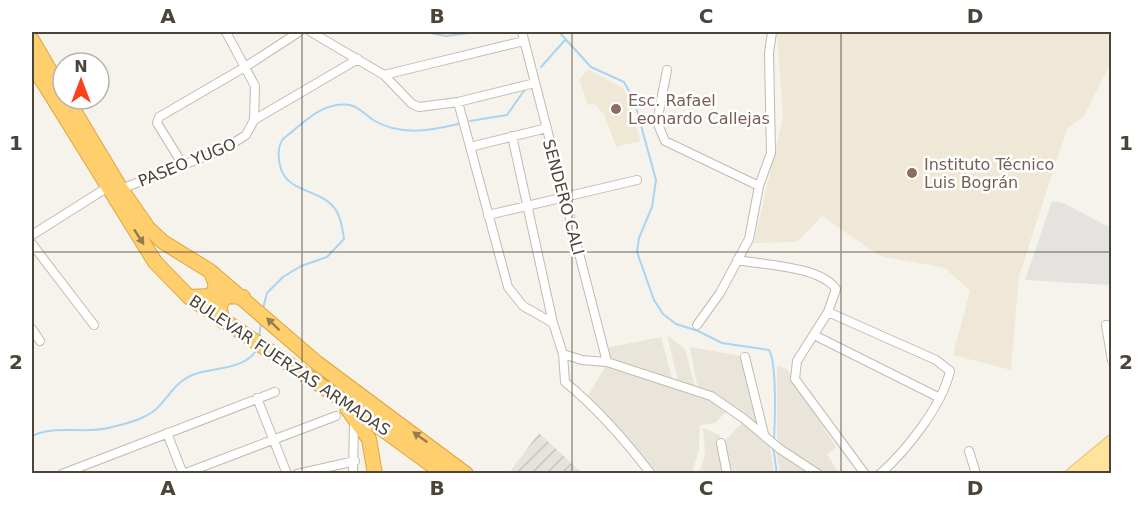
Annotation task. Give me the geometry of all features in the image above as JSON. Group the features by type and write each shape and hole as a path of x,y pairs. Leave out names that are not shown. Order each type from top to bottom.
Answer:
{"highway":[{"path":"32,40 51,72"},
{"name":"BULEVAR FUERZAS ARMADAS","path":"32,64 114,188 148,228 163,242 210,271 317,363 466,474"},
{"name":"BULEVAR FUERZAS ARMADAS","path":"73,111 156,262 189,297 341,399 444,474"},
{"path":"189,297 212,296 216,285 210,271"},
{"path":"223,321 219,306 226,296 243,297"},
{"path":"341,399 369,439 375,474"}],"main road":[{"path":"1072,474 1112,441"},
{"path":"1090,473 1112,451"},
{"path":"1090,473 1112,462"}],"street":[{"path":"226,32 255,86 254,120"},
{"path":"183,165 156,120 299,32"},
{"path":"311,32 384,75 415,106 458,102 535,83"},
{"name":"SENDERO CALI","path":"522,32 607,362"},
{"path":"697,325 720,292 749,239 759,186 771,153 769,53 772,32"},
{"path":"384,75 524,42"},
{"name":"PASEO YUGO","path":"32,235 114,188 183,165 241,140 254,120 358,59"},
{"path":"667,70 657,122 665,141 759,186"},
{"path":"458,102 508,287 523,306 553,323"},
{"path":"470,147 547,128"},
{"path":"512,136 553,323 563,354 565,382 590,403 622,437 651,474"},
{"path":"488,215 637,180"},
{"path":"32,244 94,325"},
{"path":"737,260 800,270 833,284 837,289 828,312 797,361 795,379 865,474"},
{"path":"828,312 936,360 950,371 938,398 902,455 879,474"},
{"path":"1106,325 1112,361"},
{"path":"32,329 40,341"},
{"path":"814,335 938,398"},
{"path":"563,354 582,360 607,362 711,396 764,434 780,449 818,474"},
{"path":"745,357 764,434"},
{"path":"62,474 275,392"},
{"path":"257,398 287,474"},
{"path":"167,433 183,474 336,416"},
{"path":"353,474 354,417"},
{"path":"722,443 727,474"},
{"path":"969,451 976,474"},
{"path":"297,474 355,461"}],"shaded area":[{"name":"Instituto Técnico Luis Bográn","path":"777,32 1111,32 1111,62 1084,116 1067,129 1019,276 1011,370 953,355 970,291 945,268 880,256 822,216 797,242 754,243 783,117"},
{"name":"Esc. Rafael Leonardo Callejas","path":"588,69 623,88 630,100 640,141 616,147 605,116 595,104 588,105 579,80"},
{"path":"1052,201 1063,203 1111,228 1111,285 1025,280"},
{"path":"667,335 685,349 695,387 678,381"},
{"path":"661,337 672,378 609,359 606,348"},
{"path":"690,347 741,356 762,429 698,390"},
{"path":"777,366 787,369 836,447 827,454 839,473 823,473 782,445 777,439"},
{"path":"605,367 709,399 726,412 715,423 700,425 699,450 692,473 656,473 588,396"},
{"path":"743,422 770,445 774,473 731,473 725,441"},
{"path":"703,428 720,435 718,447 724,473 699,474 705,453"},
{"path":"539,433 582,473 509,473"},
{"path":"776,450 812,473 780,473"}],"waterway":[{"path":"424,32 446,36 477,32"},
{"path":"559,32 591,67 624,82 634,100 656,180 652,207 639,238 637,252 654,300 663,314 676,324 698,331 722,343 769,350 774,379 774,440"},
{"path":"541,67 565,40"},
{"path":"470,121 507,115 526,88"},
{"path":"263,308 267,293 283,277 301,266 327,257 344,239 340,218 331,205 324,199 299,188 285,177 279,158 283,139 319,111 341,105 353,106 383,125 404,130 436,129 458,124"},
{"path":"259,338 261,323"},
{"path":"32,436 41,432 102,429 139,419 156,409 176,387 189,377 245,361 257,349"},
{"path":"773,446 777,474"}],"place":[{"name":"Esc. Rafael Leonardo Callejas","path":"616,109"},
{"name":"Instituto Técnico Luis Bográn","path":"912,173"}]}
